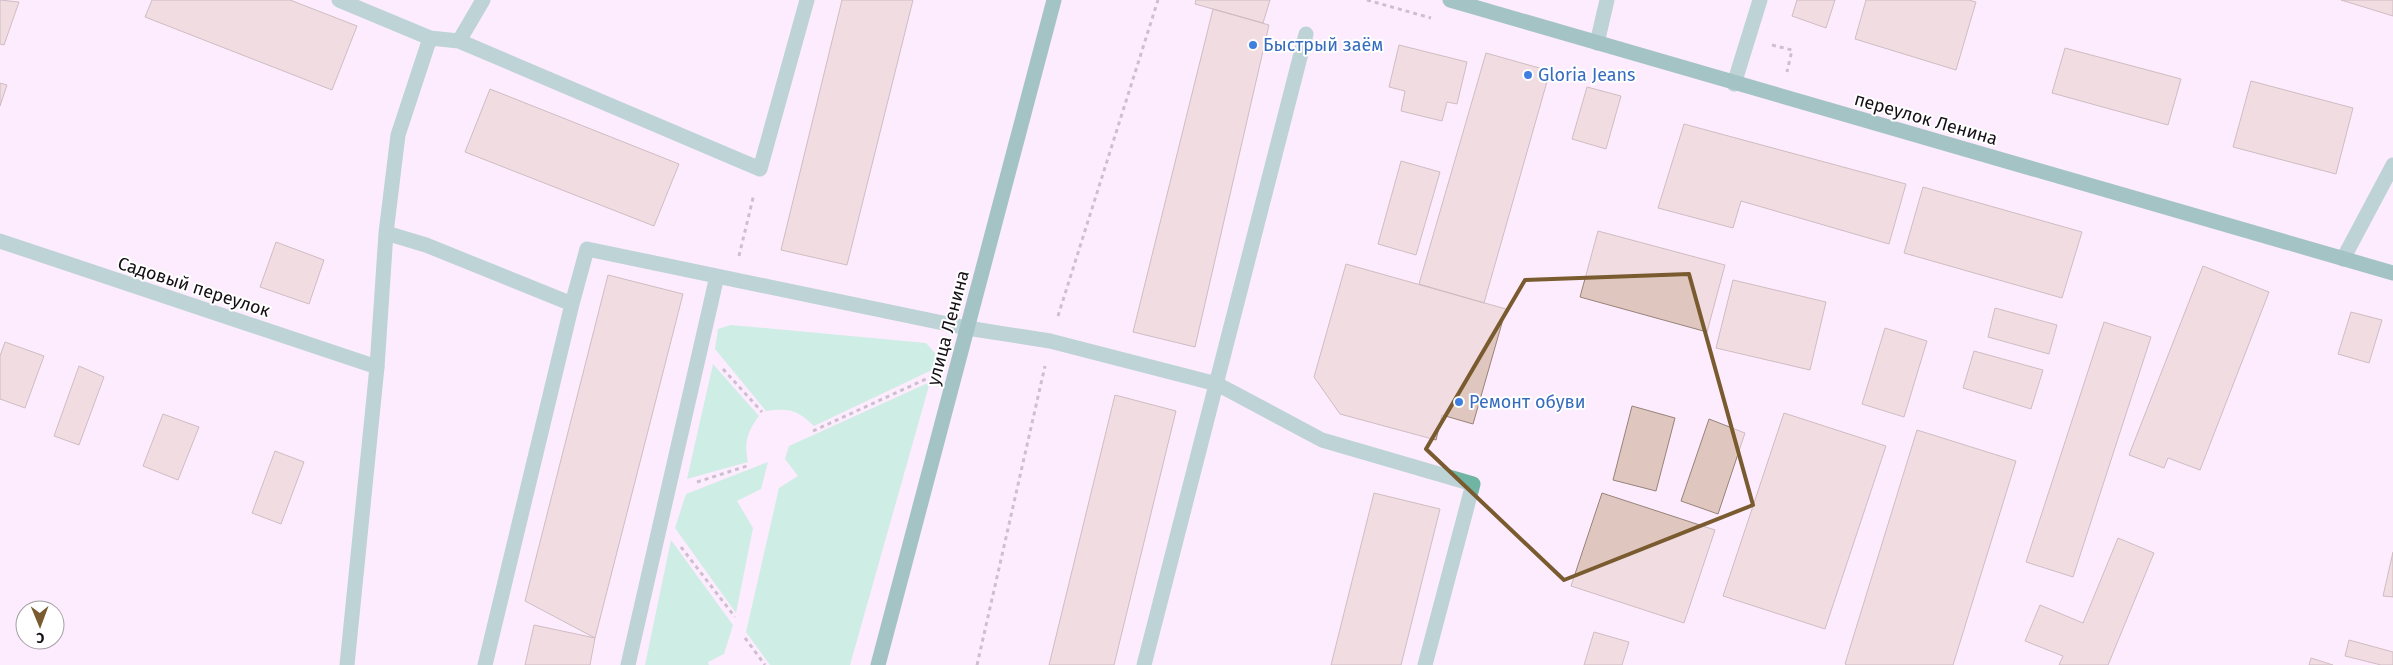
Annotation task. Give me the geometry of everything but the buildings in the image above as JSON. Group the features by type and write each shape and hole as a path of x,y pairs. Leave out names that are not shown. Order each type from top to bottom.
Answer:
{"street":[{"path":"339,0 430,38 459,41 760,169 808,0"},
{"path":"459,41 483,0"},
{"name":"улица Ленина","path":"878,665 1054,0"},
{"path":"1597,43 1607,0"},
{"path":"1734,84 1760,0"},
{"name":"переулок Ленина","path":"1455,2 2393,273"},
{"path":"1144,665 1306,34"},
{"path":"347,665 376,367 386,233 398,135 430,38"},
{"path":"2343,259 2393,165"},
{"path":"386,233 426,245 572,304"},
{"name":"Садовый переулок","path":"0,242 376,367"},
{"path":"486,665 572,304 587,249 967,328 1050,341 1217,384 1322,440 1473,484 1425,665"},
{"path":"628,665 717,276"}],"path":[{"path":"1367,0 1454,24 1455,2"},
{"path":"734,279 760,169"},
{"path":"701,344 762,412"},
{"path":"813,431 958,364"},
{"path":"668,491 750,465"},
{"path":"661,520 735,617"},
{"path":"745,638 765,665"}],"highlighted area":[{"path":"1689,274 1753,505 1564,580 1426,449 1525,280"}],"green space":[{"path":"731,325 926,343 935,353 934,369 814,426 803,416 793,411 766,411 715,349 718,329"},
{"path":"713,364 759,416 748,438 746,449 748,462 687,479"},
{"path":"930,382 850,665 770,665 746,632 779,488 798,476 785,459 789,446"},
{"path":"768,462 761,489 737,501 753,528 736,613 675,528 686,494"},
{"path":"671,540 733,625 724,654 708,662 709,665 645,665"}],"place":[{"name":"Быстрый заём","path":"1253,45"},
{"name":"Gloria Jeans","path":"1528,75"},
{"name":"Ремонт обуви","path":"1459,402"}]}
